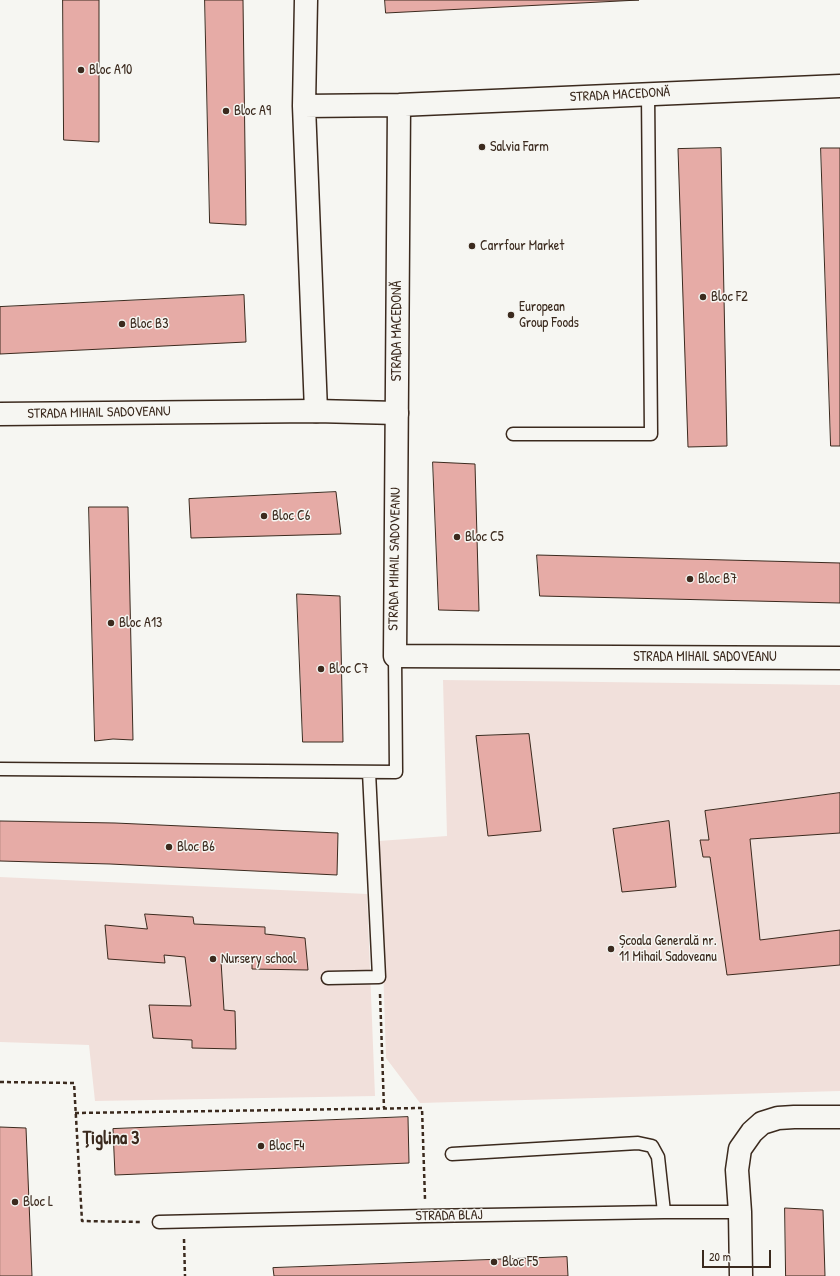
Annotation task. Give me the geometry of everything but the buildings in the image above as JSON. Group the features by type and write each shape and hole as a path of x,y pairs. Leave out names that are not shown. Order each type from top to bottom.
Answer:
{"street":[{"path":"306,0 304,106 316,411"},
{"name":"STRADA MACEDONĂ","path":"304,106 399,105 648,93 840,86"},
{"name":"STRADA MACEDONĂ","path":"397,413 399,105"},
{"name":"STRADA MIHAIL SADOVEANU","path":"0,414 316,411 397,413 394,656 840,658"},
{"path":"741,1276 740,1212 737,1170 740,1149 752,1132 762,1123 778,1118 840,1117"}],"lane":[{"path":"513,434 651,434 648,93"},
{"path":"0,769 396,772 394,656"},
{"path":"328,978 379,977 369,772"},
{"path":"452,1154 638,1143 652,1146 658,1157 664,1212"},
{"name":"STRADA BLAJ","path":"159,1222 425,1216 740,1212"}],"path":[{"path":"379,977 384,1108"},
{"path":"0,1082 74,1083 82,1220 159,1222"},
{"path":"76,1113 422,1108 425,1216"},
{"path":"184,1222 185,1276"}],"shaded area":[{"name":"Școala Generală nr. 11 Mihail Sadoveanu","path":"443,680 840,685 840,1091 420,1103 386,1058 379,841 447,836"},
{"path":"0,877 367,894 375,1096 95,1101 89,1045 0,1042"}],"place":[{"name":"Bloc A10","path":"81,70"},
{"name":"Bloc A9","path":"226,111"},
{"name":"Salvia Farm","path":"482,147"},
{"name":"Carrfour Market","path":"472,246"},
{"name":"Bloc F2","path":"703,297"},
{"name":"European Group Foods","path":"511,315"},
{"name":"Bloc B3","path":"122,324"},
{"name":"Bloc C6","path":"264,516"},
{"name":"Bloc C5","path":"457,537"},
{"name":"Bloc B7","path":"690,579"},
{"name":"Bloc A13","path":"111,623"},
{"name":"Bloc C7","path":"321,669"},
{"name":"Bloc B6","path":"169,847"},
{"name":"Școala Generală nr. 11 Mihail Sadoveanu","path":"611,949"},
{"name":"Nursery school","path":"213,959"},
{"name":"Bloc F4","path":"261,1146"},
{"name":"Bloc L","path":"15,1202"},
{"name":"Bloc F5","path":"494,1262"}],"district":[{"name":"Țiglina 3","path":"111,1139"}]}
